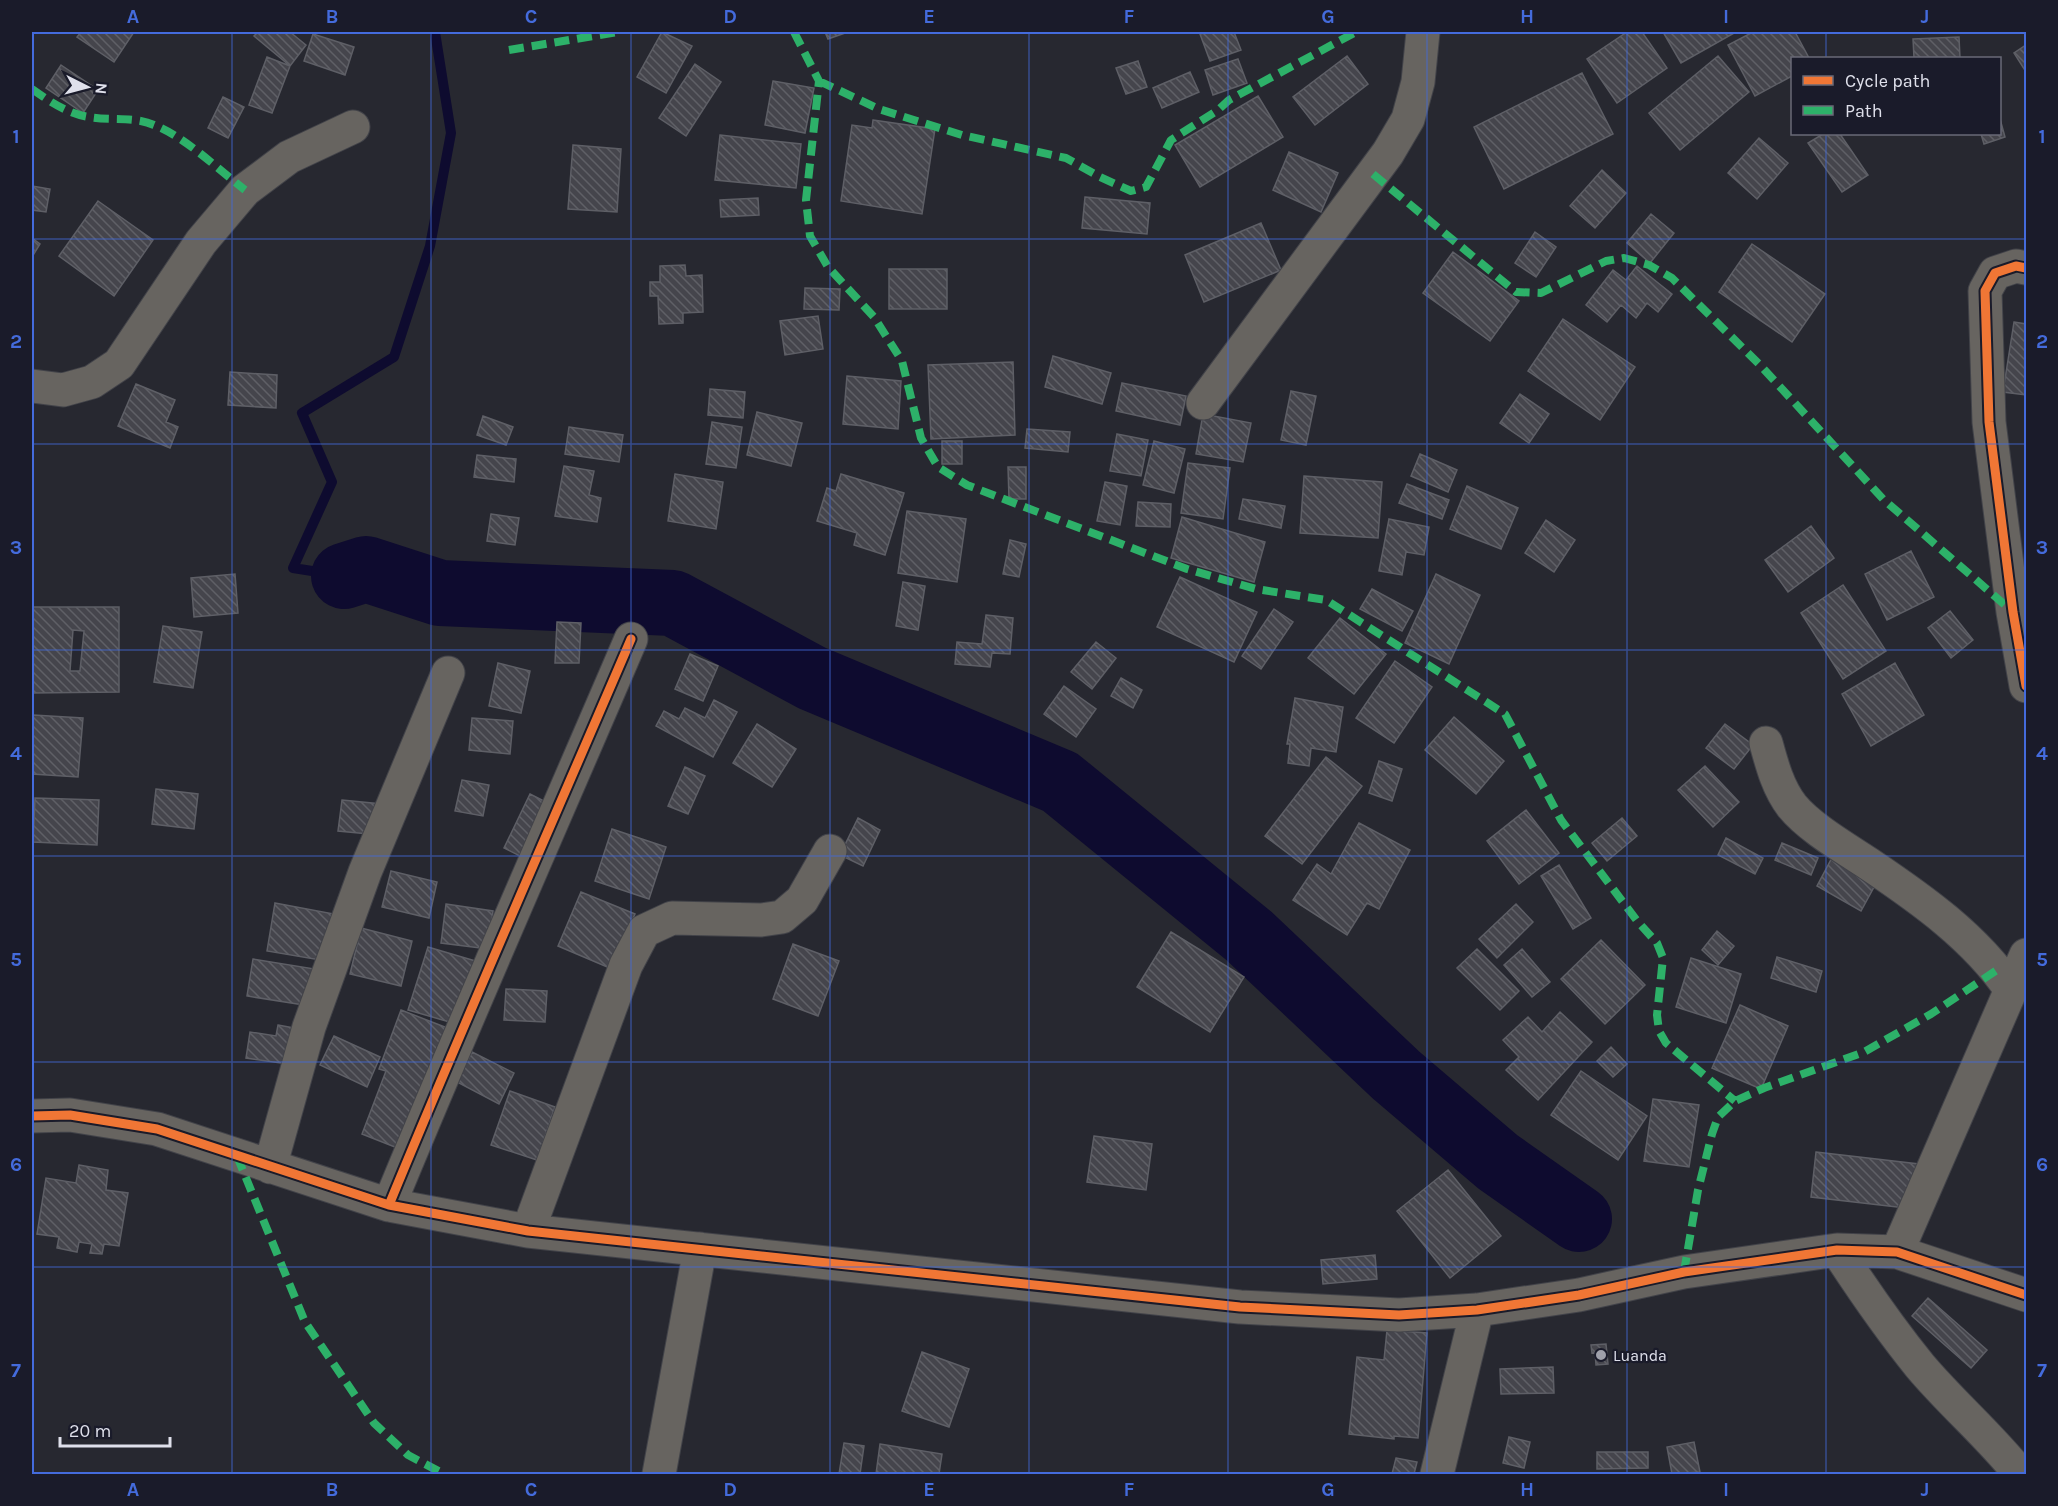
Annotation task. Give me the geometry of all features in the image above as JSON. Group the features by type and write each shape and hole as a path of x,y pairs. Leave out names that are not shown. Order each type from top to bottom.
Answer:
{"street":[{"path":"1203,404 1388,153 1408,119 1416,92 1423,32"},
{"path":"32,386 63,390 92,382 120,364 201,242 245,190 289,157 353,127"},
{"path":"2026,268 2016,266 1995,273 1985,291 1989,422 2013,612 2026,686"},
{"path":"389,1205 454,1046 631,639"},
{"path":"270,1167 309,1027 365,872 448,673"},
{"path":"1766,743 1776,778 1792,806 1822,832 1913,893 1958,931 1997,970 2011,990"},
{"path":"528,1231 626,965 644,931 672,918 762,920 783,917 802,900 830,851"},
{"path":"1897,1252 2026,955"},
{"path":"32,1116 70,1115 157,1129 389,1205 528,1231 1240,1306 1399,1315 1477,1310 1579,1295 1684,1272 1837,1250 1897,1252 2026,1295"},
{"path":"659,1474 700,1249"},
{"path":"1837,1250 1874,1307 1922,1367 2020,1474"},
{"path":"1437,1474 1477,1310"}],"building":[{"path":"81,32 134,32 114,62 77,37"},
{"path":"258,32 290,32 306,45 290,66 254,36"},
{"path":"662,32 692,46 666,93 637,77"},
{"path":"825,32 848,32 828,39"},
{"path":"1234,32 1241,50 1210,61 1200,34"},
{"path":"1627,32 1642,32 1667,68 1617,103 1587,59"},
{"path":"1663,32 1736,32 1681,63"},
{"path":"1753,32 1795,32 1808,57 1791,57 1791,77 1755,96 1728,45"},
{"path":"313,34 354,47 345,75 304,61"},
{"path":"1959,37 1960,57 1914,57 1913,39"},
{"path":"2026,45 2026,72 2014,53"},
{"path":"1347,56 1368,84 1315,125 1293,97"},
{"path":"1718,56 1749,92 1680,150 1649,113"},
{"path":"267,57 290,66 272,113 249,105"},
{"path":"1238,59 1247,83 1213,95 1205,70"},
{"path":"1138,61 1147,87 1126,94 1116,68"},
{"path":"695,64 721,82 686,136 659,118"},
{"path":"61,65 98,90 83,113 46,88"},
{"path":"1190,72 1199,92 1162,108 1153,88"},
{"path":"1582,73 1613,134 1504,189 1474,127"},
{"path":"773,81 814,88 805,133 765,125"},
{"path":"1258,96 1283,137 1200,187 1175,145"},
{"path":"223,97 244,107 228,138 208,128"},
{"path":"873,120 935,129 922,214 841,201 852,125 872,128"},
{"path":"2001,123 2005,137 1984,144 1981,135 2001,135"},
{"path":"720,135 801,144 796,188 715,180"},
{"path":"1821,135 1841,135 1868,175 1842,192 1808,143"},
{"path":"1759,138 1788,163 1757,199 1728,173"},
{"path":"573,145 621,149 617,212 568,209"},
{"path":"1289,152 1338,173 1321,212 1273,190"},
{"path":"1602,170 1626,193 1595,228 1570,206"},
{"path":"32,186 50,189 46,212 32,210"},
{"path":"1085,197 1150,203 1147,234 1082,228"},
{"path":"758,198 759,215 721,217 720,200"},
{"path":"98,201 153,240 114,296 59,256"},
{"path":"1651,214 1674,233 1650,263 1627,243"},
{"path":"1261,223 1281,270 1204,302 1185,255"},
{"path":"1535,232 1556,247 1536,277 1515,263"},
{"path":"32,238 40,244 32,257"},
{"path":"1752,244 1825,294 1792,342 1719,292"},
{"path":"1453,252 1519,301 1490,341 1423,293"},
{"path":"685,265 686,276 702,275 703,312 683,313 683,323 659,324 658,296 650,296 650,282 660,282 660,266"},
{"path":"1637,266 1672,294 1658,312 1647,303 1636,318 1621,305 1607,322 1586,305 1613,270 1626,280"},
{"path":"889,269 947,269 947,309 889,309"},
{"path":"805,288 840,289 839,310 804,309"},
{"path":"818,316 823,349 785,355 780,321"},
{"path":"1563,319 1635,367 1600,420 1528,371"},
{"path":"2014,322 2026,324 2026,395 2003,392"},
{"path":"1053,356 1111,373 1102,404 1045,387"},
{"path":"1013,362 1015,435 931,439 928,365"},
{"path":"230,372 277,375 276,408 228,405"},
{"path":"847,376 901,381 898,429 843,424"},
{"path":"1122,383 1186,396 1180,425 1116,411"},
{"path":"136,384 175,400 166,422 178,427 170,448 118,426"},
{"path":"710,389 745,392 743,418 708,415"},
{"path":"1291,391 1316,396 1306,445 1281,440"},
{"path":"1520,394 1549,414 1529,443 1500,423"},
{"path":"757,412 802,423 791,466 747,455"},
{"path":"1203,414 1251,423 1243,462 1196,454"},
{"path":"483,416 513,427 506,445 477,435"},
{"path":"712,422 742,427 736,468 706,464"},
{"path":"569,427 623,435 619,462 565,454"},
{"path":"1027,429 1070,432 1068,452 1025,448"},
{"path":"1117,434 1148,440 1141,476 1110,471"},
{"path":"942,441 962,441 962,464 942,464"},
{"path":"1154,441 1185,449 1174,493 1143,485"},
{"path":"1420,454 1457,470 1448,492 1411,476"},
{"path":"477,455 516,459 514,482 474,477"},
{"path":"1188,463 1230,468 1223,519 1181,513"},
{"path":"564,466 594,471 589,495 601,498 597,522 555,516"},
{"path":"1008,467 1026,467 1026,499 1009,499"},
{"path":"675,474 723,482 716,529 668,521"},
{"path":"841,474 904,493 885,555 854,545 857,533 817,521 827,488 836,491"},
{"path":"1304,476 1382,482 1378,538 1300,533"},
{"path":"1105,482 1127,486 1120,525 1097,521"},
{"path":"1407,484 1449,500 1442,519 1399,503"},
{"path":"1467,486 1518,508 1501,549 1450,529"},
{"path":"1243,499 1285,506 1281,528 1239,519"},
{"path":"1138,502 1171,504 1170,527 1136,526"},
{"path":"907,511 966,519 957,582 898,573"},
{"path":"491,514 519,518 515,545 487,541"},
{"path":"1182,517 1265,542 1254,582 1171,558"},
{"path":"1389,519 1429,527 1424,555 1406,552 1402,575 1379,571"},
{"path":"1546,520 1575,540 1554,572 1525,553"},
{"path":"1811,526 1834,558 1788,592 1765,560"},
{"path":"1010,540 1026,544 1019,577 1003,574"},
{"path":"1911,551 1934,597 1887,620 1865,574"},
{"path":"235,574 238,613 194,617 191,578"},
{"path":"1436,574 1480,595 1449,664 1405,643"},
{"path":"1180,577 1257,612 1234,662 1157,627"},
{"path":"903,582 925,586 918,630 896,626"},
{"path":"1843,585 1886,651 1843,679 1801,613"},
{"path":"1372,589 1413,611 1402,631 1360,609"},
{"path":"32,607 119,607 119,692 32,693","holes":["73,630 84,631 80,671 70,671"]},
{"path":"1274,609 1293,622 1261,669 1242,656"},
{"path":"1950,611 1973,640 1951,658 1928,628"},
{"path":"986,615 1013,618 1010,654 992,653 990,667 955,664 957,642 982,644"},
{"path":"1340,618 1386,654 1354,694 1308,658"},
{"path":"557,622 581,623 579,663 555,663"},
{"path":"163,626 202,632 193,688 154,682"},
{"path":"1096,642 1116,658 1092,689 1071,672"},
{"path":"690,654 718,666 703,701 675,689"},
{"path":"1395,661 1432,687 1394,743 1356,718"},
{"path":"498,663 530,671 521,713 489,706"},
{"path":"1895,663 1924,715 1871,746 1842,694"},
{"path":"1121,678 1142,690 1133,708 1111,696"},
{"path":"1064,686 1096,709 1076,737 1044,714"},
{"path":"1295,698 1343,707 1336,752 1311,748 1309,766 1288,763 1290,744 1287,744"},
{"path":"714,700 737,712 713,757 656,726 664,711 679,719 685,708 705,718"},
{"path":"33,715 83,718 78,777 32,774"},
{"path":"1454,717 1504,761 1476,794 1425,750"},
{"path":"472,718 513,721 510,754 469,750"},
{"path":"757,724 796,749 772,787 733,763"},
{"path":"1725,724 1753,745 1734,769 1706,748"},
{"path":"1326,757 1362,786 1302,864 1265,836"},
{"path":"1379,761 1402,769 1392,801 1369,793"},
{"path":"1705,766 1739,802 1713,827 1678,790"},
{"path":"685,767 705,776 688,814 668,806"},
{"path":"462,780 489,785 483,816 455,811"},
{"path":"156,789 198,794 194,829 152,824"},
{"path":"530,794 552,805 526,859 504,848"},
{"path":"35,798 99,800 97,845 33,842"},
{"path":"342,800 382,804 379,835 338,831"},
{"path":"1526,810 1559,853 1519,884 1487,841"},
{"path":"858,818 880,830 863,866 840,855"},
{"path":"1622,818 1637,836 1607,861 1592,843"},
{"path":"1359,823 1410,850 1379,909 1367,903 1347,935 1293,900 1317,864 1331,874"},
{"path":"612,829 666,847 649,899 595,881"},
{"path":"1726,838 1763,858 1755,874 1718,855"},
{"path":"1782,843 1818,858 1811,875 1775,860"},
{"path":"1835,852 1880,876 1861,911 1817,886"},
{"path":"1559,865 1591,918 1573,929 1541,876"},
{"path":"391,871 437,882 429,918 382,907"},
{"path":"581,892 635,914 612,969 558,946"},
{"path":"275,903 334,914 326,961 267,951"},
{"path":"446,904 493,911 488,949 441,943"},
{"path":"1516,904 1533,922 1497,958 1479,939"},
{"path":"361,928 412,941 401,986 350,974"},
{"path":"1717,931 1734,946 1718,965 1702,950"},
{"path":"1171,932 1244,977 1210,1032 1137,987"},
{"path":"1601,940 1645,985 1605,1024 1561,979"},
{"path":"793,944 839,961 818,1016 773,999"},
{"path":"428,947 479,962 460,1025 408,1010"},
{"path":"1477,949 1519,991 1500,1010 1457,968"},
{"path":"1522,949 1550,982 1532,997 1504,965"},
{"path":"1777,957 1822,971 1816,992 1771,978"},
{"path":"1691,958 1741,974 1726,1023 1676,1007"},
{"path":"253,959 321,970 316,1007 247,996"},
{"path":"506,989 547,991 545,1022 504,1020"},
{"path":"1740,1005 1788,1026 1761,1089 1712,1068"},
{"path":"401,1010 450,1029 405,1151 362,1134 386,1071 379,1069"},
{"path":"1560,1012 1592,1042 1538,1100 1506,1070 1519,1057 1503,1040 1528,1017 1542,1032"},
{"path":"278,1025 300,1029 295,1065 246,1058 250,1032 276,1036"},
{"path":"334,1036 380,1057 367,1087 320,1065"},
{"path":"1611,1047 1627,1064 1613,1077 1597,1061"},
{"path":"472,1052 514,1073 499,1104 457,1082"},
{"path":"1581,1071 1647,1116 1618,1160 1551,1115"},
{"path":"510,1091 555,1107 537,1160 491,1145"},
{"path":"1653,1099 1699,1105 1689,1167 1644,1161"},
{"path":"1094,1136 1152,1144 1146,1190 1087,1182"},
{"path":"1816,1152 1919,1164 1914,1209 1811,1197"},
{"path":"79,1165 108,1170 106,1190 128,1193 119,1246 104,1244 102,1254 90,1253 92,1244 79,1242 77,1252 57,1248 59,1237 37,1234 46,1178 76,1183"},
{"path":"1448,1170 1501,1236 1450,1278 1397,1211"},
{"path":"1375,1255 1377,1279 1323,1284 1321,1260"},
{"path":"1928,1298 1987,1350 1971,1368 1912,1316"},
{"path":"1387,1330 1427,1333 1418,1438 1394,1436 1394,1439 1349,1434 1357,1357 1384,1360"},
{"path":"1606,1344 1608,1364 1596,1365 1595,1352 1592,1353 1591,1345"},
{"path":"922,1352 969,1369 949,1427 902,1411"},
{"path":"1553,1367 1554,1393 1501,1394 1500,1369"},
{"path":"1509,1437 1530,1442 1524,1468 1503,1463"},
{"path":"1694,1442 1700,1472 1672,1474 1667,1447"},
{"path":"844,1443 864,1446 860,1474 839,1474"},
{"path":"880,1444 942,1454 939,1474 876,1474"},
{"path":"1597,1452 1648,1452 1648,1468 1597,1469"},
{"path":"1396,1458 1417,1462 1414,1474 1392,1474"}],"waterway":[{"path":"344,576 293,568 332,482 302,413 394,357 430,246 451,133 435,32"},
{"path":"344,576 366,569 440,593 673,603 812,678 1060,782 1249,936 1396,1075 1498,1162 1579,1219"}],"marked path":[{"path":"509,50 618,32"},
{"path":"794,32 819,81 806,200 810,236 828,267 874,317 902,361 921,438 938,467 967,485 1187,569 1256,589 1326,600 1505,714 1561,820 1638,922 1657,943 1663,958 1657,1015 1659,1031 1666,1043 1735,1101"},
{"path":"819,81 879,109 962,135 1066,158 1131,191 1146,187 1171,140 1218,110 1229,100 1356,32"},
{"path":"32,89 74,113 97,118 146,122 165,130 189,145 245,190"},
{"path":"1373,174 1516,292 1541,293 1606,261 1624,258 1649,265 1672,278 1759,364 1883,499 2013,612"},
{"path":"1684,1272 1698,1190 1718,1117 1735,1101 1764,1088 1864,1052 1931,1014 1997,970"},
{"path":"237,1156 305,1322 374,1423 408,1455 444,1474"}],"cycle path":[{"path":"2026,268 2016,266 1995,273 1985,291 1989,422 2013,612 2026,686"},
{"path":"389,1205 478,992 631,639"},
{"path":"32,1116 70,1115 157,1129 389,1205 528,1231 1240,1307 1399,1315 1477,1310 1579,1295 1684,1272 1837,1250 1897,1252 2026,1295"}],"place":[{"name":"Luanda","path":"1601,1355"}]}
